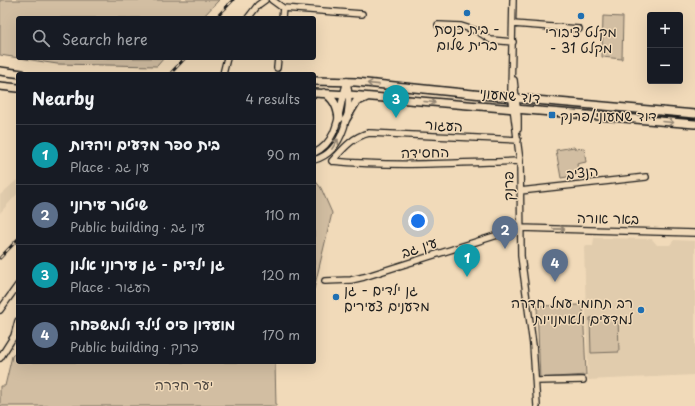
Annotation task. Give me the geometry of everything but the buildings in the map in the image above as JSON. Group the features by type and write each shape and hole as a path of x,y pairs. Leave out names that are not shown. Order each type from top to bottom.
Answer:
{"main road":[{"path":"0,71 16,73"},
{"name":"דוד שמעוני","path":"316,81 347,81 514,99 695,114"},
{"path":"0,86 16,88"},
{"name":"דוד שמעוני","path":"316,93 346,94 695,124"},
{"path":"323,93 331,98 343,119 356,102 369,96"}],"street":[{"path":"249,16 258,4 265,0"},
{"path":"272,0 283,8 362,14"},
{"name":"פרנק","path":"513,0 512,70 520,161 521,256 533,345 537,406"},
{"path":"282,16 283,8"},
{"path":"513,24 580,29"},
{"path":"438,25 461,26 477,31 491,40 512,42"},
{"path":"224,72 227,60"},
{"path":"277,68 278,60"},
{"path":"316,160 322,158 330,152 341,134 347,81"},
{"path":"316,152 328,143 343,119"},
{"name":"העגור","path":"332,162 350,141 360,135 369,133 518,140"},
{"name":"החסידה","path":"332,162 429,164 520,161"},
{"name":"הנציב","path":"520,191 646,177"},
{"name":"באר אורה","path":"520,228 695,233"},
{"name":"עין גב","path":"325,281 351,280 364,277 520,228"},
{"path":"0,310 16,288"},
{"path":"0,358 14,336 16,328"},
{"path":"536,381 583,380"}],"shaded area":[{"path":"16,181 16,195 0,213 0,195"},
{"name":"רב תחומי עמל חדרה למדעים ולאמנויות","path":"594,238 652,239 657,245 670,245 674,240 695,241 695,375 588,380 584,246 593,246"}],"green space":[{"path":"0,0 219,0 204,16 16,16 16,58 0,55"},
{"path":"603,16 623,17 622,59 602,57"},
{"path":"32,60 162,60 157,66 57,64"},
{"path":"574,147 575,149 584,148 586,162 577,164 579,175 561,178 556,150"},
{"path":"316,182 321,188 332,213 316,281"},
{"path":"583,305 586,375 540,378 537,306"},
{"path":"618,317 619,352 591,353 590,318"},
{"name":"יער חדרה","path":"16,353 16,364 275,364 276,406 0,406 0,386 5,386 12,356"}],"railway":[{"path":"218,16 233,0"},
{"path":"172,72 183,60"},
{"path":"0,258 16,241"}],"place":[{"name":"בית כנסת - ברית שלום","path":"467,13"},
{"name":"מקלט ציבורי - מקלט 31","path":"581,16"},
{"name":"דוד שמעוני/פרנק","path":"552,115"},
{"name":"גן ילדים - גן עירוני אלון","path":"396,118"},
{"name":"שיטור עירוני","path":"505,249"},
{"name":"בית ספר מדעים ויהדות","path":"467,277"},
{"name":"מועדון פיס לילד ולמשפחה","path":"555,282"},
{"name":"גן ילדים - גן מדענים צעירים","path":"336,297"},
{"name":"רב תחומי עמל חדרה למדעים ולאמנויות","path":"641,310"}]}
